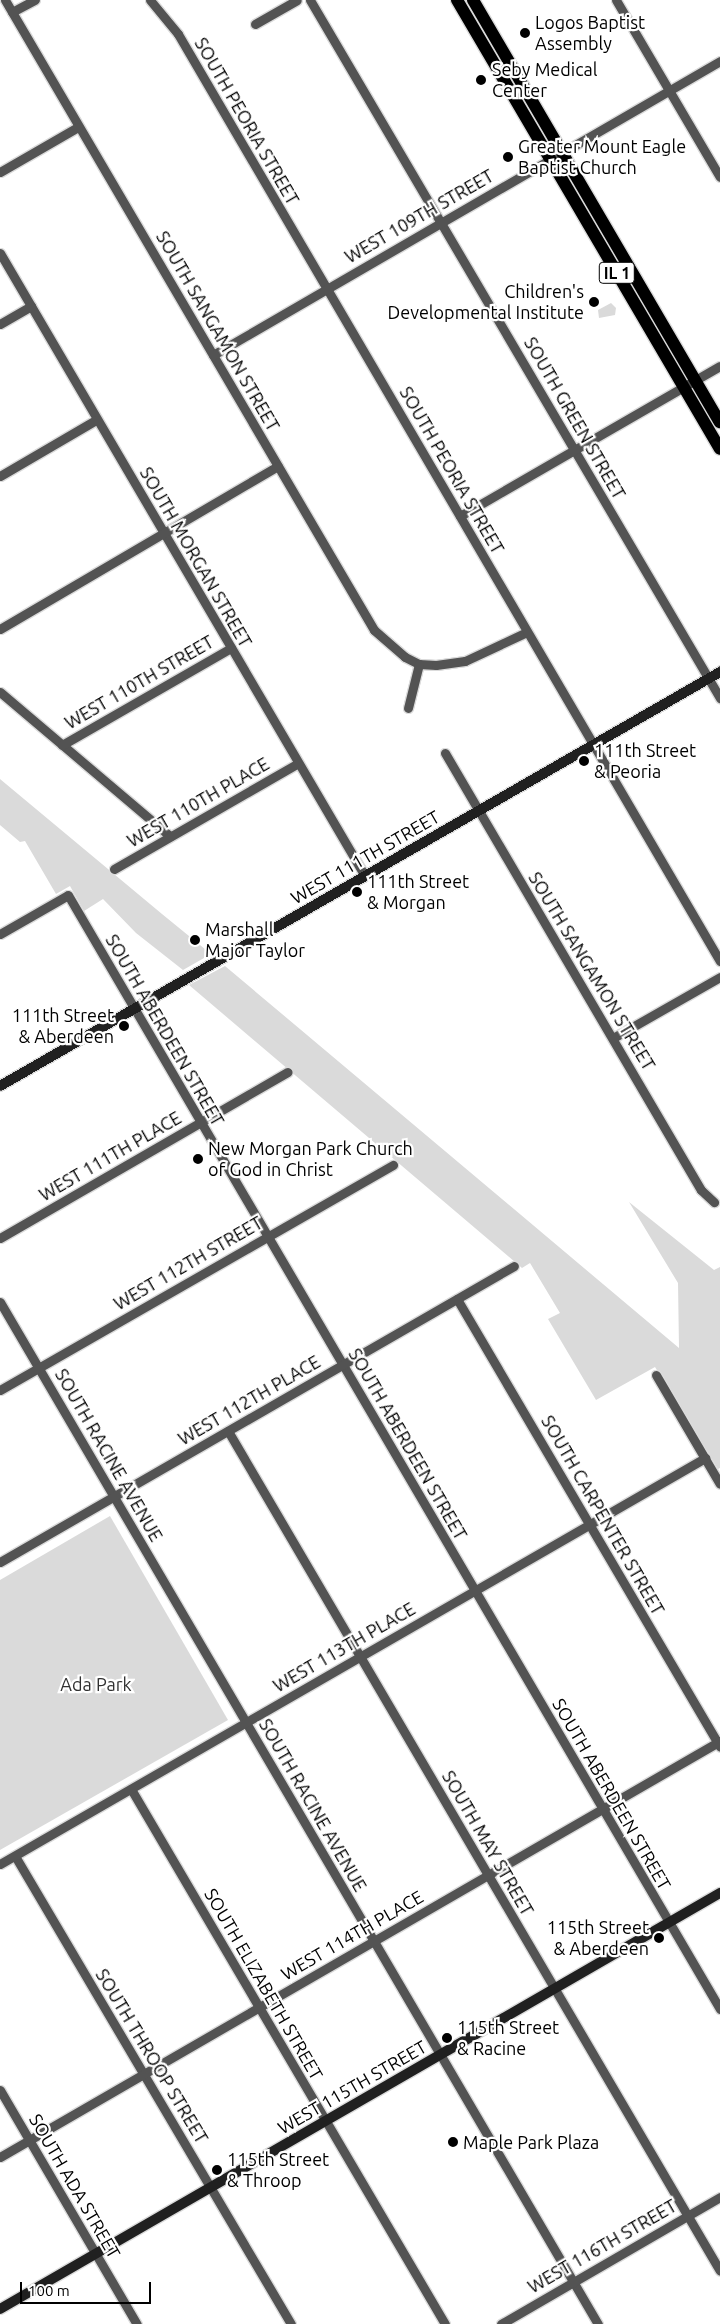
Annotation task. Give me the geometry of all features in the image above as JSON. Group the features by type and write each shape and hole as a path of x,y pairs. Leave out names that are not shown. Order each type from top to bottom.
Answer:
{"main road":[{"name":"IL 1","path":"457,0 720,449"},
{"name":"IL 1","path":"473,0 720,422"}],"street":[{"name":"SOUTH SANGAMON STREET","path":"5,0 374,630 392,648 419,664"},
{"path":"12,12 35,0"},
{"name":"SOUTH PEORIA STREET","path":"150,0 178,34 720,961"},
{"path":"255,24 297,0"},
{"name":"SOUTH GREEN STREET","path":"310,0 720,698"},
{"path":"616,0 720,177"},
{"name":"WEST 109TH STREET","path":"213,355 720,61"},
{"path":"0,172 78,127"},
{"name":"SOUTH MORGAN STREET","path":"0,253 364,876"},
{"path":"0,324 31,306"},
{"path":"460,516 720,366"},
{"path":"0,476 96,420"},
{"path":"0,629 278,466"},
{"path":"408,708 419,664 465,661 527,632"},
{"name":"WEST 110TH STREET","path":"62,745 231,648"},
{"name":"WEST 111TH STREET","path":"0,1086 720,672"},
{"path":"0,692 170,836"},
{"name":"SOUTH SANGAMON STREET","path":"445,753 614,1038 701,1190 714,1202"},
{"name":"WEST 110TH PLACE","path":"114,869 298,763"},
{"name":"SOUTH ABERDEEN STREET","path":"0,934 68,896 720,2009"},
{"path":"614,1038 720,977"},
{"name":"WEST 111TH PLACE","path":"0,1238 288,1072"},
{"name":"WEST 112TH STREET","path":"0,1390 393,1165"},
{"name":"WEST 112TH PLACE","path":"0,1562 514,1266"},
{"name":"SOUTH CARPENTER STREET","path":"457,1299 719,1744"},
{"name":"SOUTH RACINE AVENUE","path":"0,1302 598,2324"},
{"path":"656,1375 720,1484"},
{"name":"SOUTH MAY STREET","path":"228,1431 720,2271"},
{"name":"WEST 113TH PLACE","path":"0,1864 705,1458"},
{"name":"WEST 114TH PLACE","path":"0,2157 719,1744"},
{"name":"SOUTH ELIZABETH STREET","path":"131,1789 445,2324"},
{"name":"SOUTH THROOP STREET","path":"16,1856 291,2324"},
{"name":"WEST 115TH STREET","path":"0,2309 720,1893"},
{"name":"SOUTH ADA STREET","path":"0,2090 137,2324"},
{"name":"WEST 116TH STREET","path":"500,2324 720,2197"}],"green space":[{"path":"611,303 616,308 615,315 599,318 598,310"},
{"path":"0,779 211,954 183,970 136,933 103,899 84,911 70,886 56,894 25,841 20,842 0,825"},
{"path":"225,966 679,1348 678,1283 629,1202 714,1270 720,1267 720,1468 718,1469 655,1367 596,1400 548,1319 560,1313 530,1263 522,1268 189,985"},
{"name":"Ada Park","path":"110,1516 228,1720 0,1850 0,1580"}],"place":[{"name":"Logos Baptist Assembly","path":"525,33"},
{"name":"Seby Medical Center","path":"481,80"},
{"name":"Greater Mount Eagle Baptist Church","path":"508,157"},
{"name":"Children's Developmental Institute","path":"594,302"},
{"name":"111th Street & Peoria","path":"584,761"},
{"name":"111th Street & Morgan","path":"357,892"},
{"name":"Marshall Major Taylor","path":"195,940"},
{"name":"111th Street & Aberdeen","path":"124,1026"},
{"name":"New Morgan Park Church of God in Christ","path":"198,1159"},
{"name":"115th Street & Aberdeen","path":"659,1938"},
{"name":"115th Street & Racine","path":"447,2038"},
{"name":"Maple Park Plaza","path":"453,2142"},
{"name":"115th Street & Throop","path":"217,2170"}]}
